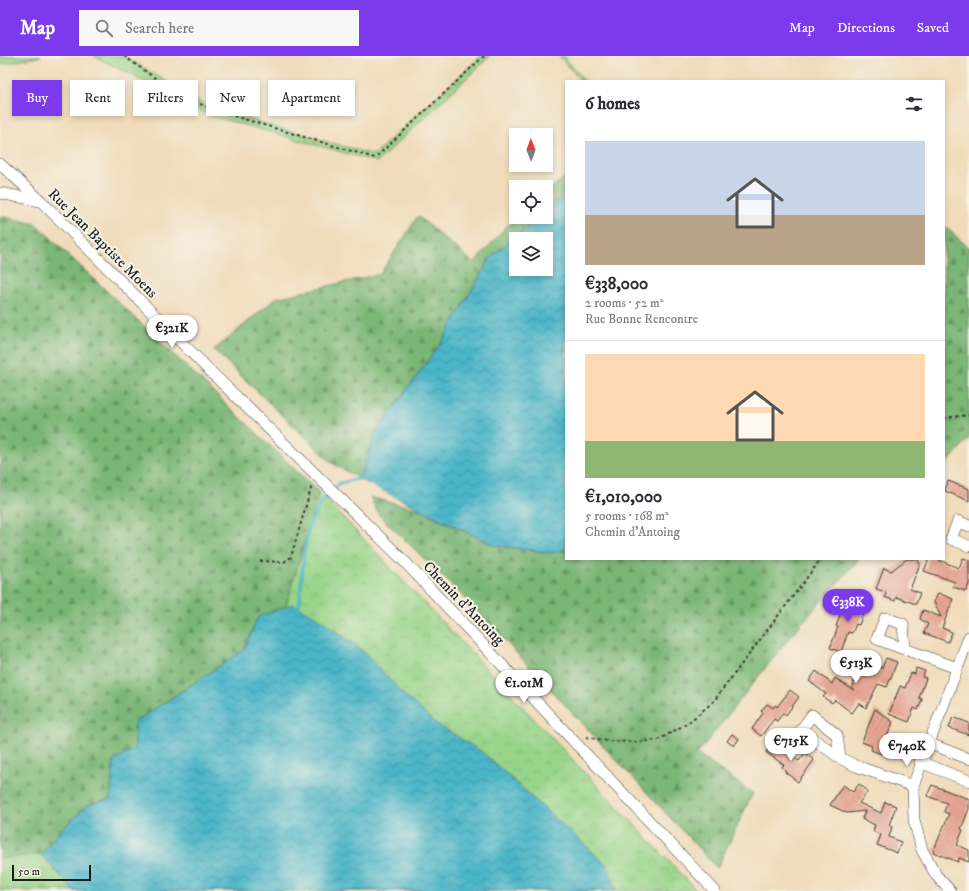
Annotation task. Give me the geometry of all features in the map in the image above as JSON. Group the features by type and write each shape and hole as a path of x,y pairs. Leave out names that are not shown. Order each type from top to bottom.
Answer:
{"street":[{"name":"Rue Jean Baptiste Moens","path":"0,164 41,201 318,479"},
{"path":"0,193 41,201"},
{"name":"Chemin d'Antoing","path":"318,479 346,503 570,736 678,854 715,891"},
{"path":"969,526 958,521 951,539 969,546"},
{"path":"950,891 936,875 922,850 914,820 913,786 920,762 957,668 967,651 969,637"},
{"path":"905,648 957,668"},
{"path":"928,743 969,758"},
{"path":"840,758 856,766 913,786"},
{"path":"920,762 969,782"}],"path":[{"path":"124,56 166,86 210,109 375,158 484,56"},
{"path":"945,418 969,415"},
{"path":"260,561 284,562 291,557 318,479"},
{"path":"570,736 635,742 658,740 688,723 713,702 820,560"}],"green space":[{"path":"0,56 41,56 0,65"},
{"path":"94,56 124,56 164,80 141,80"},
{"path":"481,56 490,56 377,162 213,116 238,116 374,155"},
{"path":"559,56 564,56 583,80 580,80"},
{"path":"198,101 206,106 206,113 198,109"},
{"path":"565,177 565,197 553,206 553,187"},
{"path":"0,216 36,224 319,492 286,606 258,617 244,650 135,722 135,748 114,761 110,799 88,805 62,829 41,854 0,859"},
{"path":"418,216 474,263 510,224 531,224 522,232 509,232 509,242 491,257 443,340 376,432 359,479 332,463 214,350 276,298 380,274"},
{"path":"945,226 969,248 969,438 945,466"},
{"path":"319,492 697,891 0,891 0,859 41,854 62,829 88,805 110,799 114,761 135,748 135,722 244,650 258,617 286,606"},
{"path":"370,497 418,509 493,545 551,553 565,550 565,560 858,560 794,632 697,754 753,793 717,868 467,600 379,515"}],"water":[{"path":"565,197 565,550 551,553 493,545 359,479 376,432 443,340 491,257 509,242 509,276 553,276 553,232 522,232 531,224 553,224 553,206"},
{"path":"292,604 319,618 363,651 402,693 434,722 482,752 607,865 617,891 73,891 41,854 62,829 88,805 110,799 114,761 135,748 135,722 244,650 258,617"}],"building":[{"path":"948,481 969,489 969,501 945,491"},
{"path":"963,558 969,560 969,584 966,591 953,587 955,582 924,571 929,560 939,560 959,568"},
{"path":"906,560 918,560 920,564 910,589 920,593 916,604 896,597 895,601 885,597 886,592 876,589 884,568 891,571"},
{"path":"938,593 953,599 942,628 952,632 948,642 924,633 928,624 920,619 923,610 941,617 934,602"},
{"path":"856,600 867,604 859,625 856,624 852,633 848,632 841,652 830,648 845,602 854,606"},
{"path":"853,656 882,668 886,658 897,662 887,687 878,684 866,708 859,703 852,713 835,700 832,703 823,697 826,694 809,681 816,671 832,684 835,678 853,690 854,669 848,667"},
{"path":"916,668 925,671 922,677 926,678 919,698 922,699 918,710 914,708 909,722 889,714 900,686 905,688 911,673 915,674"},
{"path":"790,690 799,697 786,715 783,713 777,721 774,719 761,736 752,729 763,713 761,711 767,704 773,708 775,705 777,707"},
{"path":"875,709 893,722 886,739 906,746 902,758 883,750 881,754 871,750 872,746 862,742"},
{"path":"953,717 969,723 969,735 949,728"},
{"path":"732,734 739,739 734,746 727,741"},
{"path":"774,743 799,761 805,753 814,760 798,782 785,772 786,771 782,767 784,765 766,752"},
{"path":"859,784 868,791 859,803 881,813 885,802 896,806 889,825 892,827 889,837 901,842 897,853 877,845 881,835 873,831 875,825 862,819 865,811 847,813 830,805 843,785 853,792"},
{"path":"932,785 969,799 969,809 961,829 963,830 957,845 969,850 969,862 959,858 958,862 933,852 949,814 944,812 947,803 927,796"}],"waterway":[{"path":"299,609 304,553 309,526 321,503 340,483 359,479"}]}
